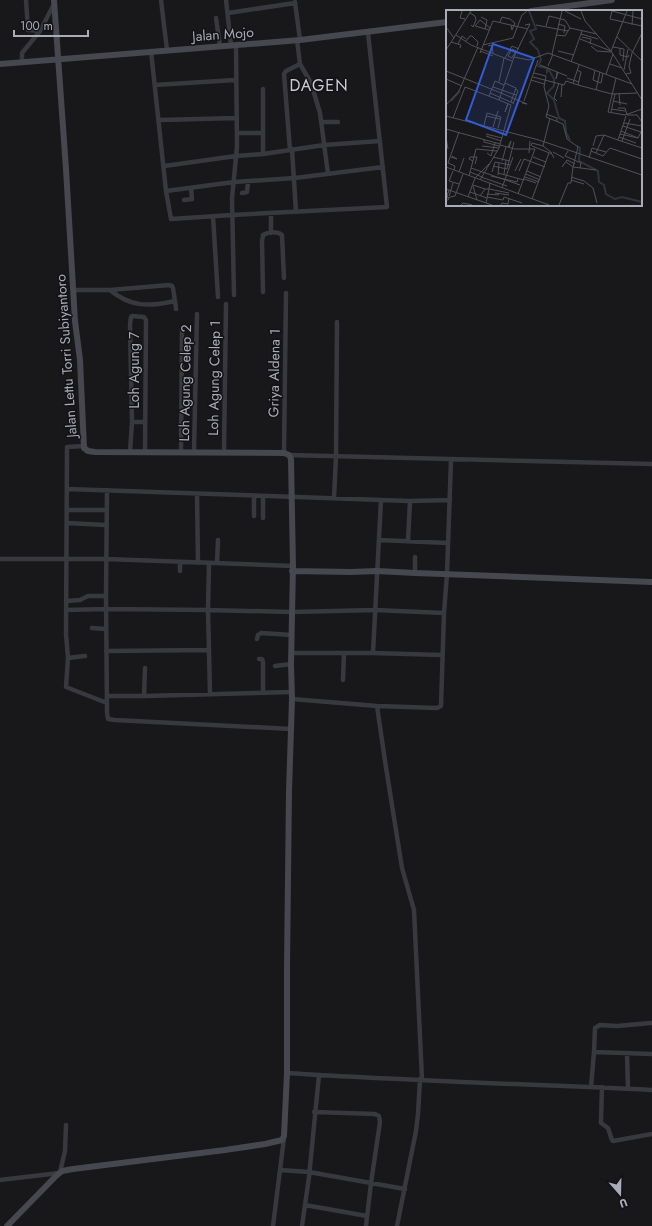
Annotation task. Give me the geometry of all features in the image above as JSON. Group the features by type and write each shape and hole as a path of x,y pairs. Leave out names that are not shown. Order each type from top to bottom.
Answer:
{"main road":[{"path":"538,10 612,0"},
{"name":"Jalan Lettu Torri Subiyantoro","path":"54,2 75,321 80,360 84,446 86,450 91,452 224,452 286,454"},
{"name":"Jalan Mojo","path":"0,64 21,60 58,59 298,40 446,22"},
{"path":"7,1226 59,1173 67,1170 259,1145 280,1141 284,1138 287,1074 287,965 292,699 292,461 286,454"},
{"path":"292,568 351,572 377,571 652,582"}],"street":[{"path":"26,0 28,30 40,30"},
{"path":"161,0 167,50"},
{"path":"226,0 233,45 238,133 232,215 234,295"},
{"path":"21,60 22,53 40,30 54,2"},
{"path":"228,13 295,2 300,64 311,83 322,122 328,174"},
{"path":"216,18 220,46"},
{"path":"152,51 166,191 171,219 387,207 368,32"},
{"path":"296,212 295,178 284,74 286,71 300,64"},
{"path":"155,85 235,80"},
{"path":"263,89 264,154"},
{"path":"160,120 237,118"},
{"path":"322,122 338,122"},
{"path":"238,133 263,133"},
{"path":"164,166 324,145 380,141"},
{"path":"166,191 234,182 295,178 383,167"},
{"path":"242,193 248,192 248,182"},
{"path":"184,200 192,199 191,188"},
{"path":"271,213 271,233"},
{"path":"213,216 218,297"},
{"path":"263,292 262,239 263,235 265,234 282,234 284,278"},
{"path":"73,290 110,290 169,285 173,286 176,309"},
{"path":"110,290 126,301 138,304 174,301"},
{"name":"Griya Aldena 1","path":"286,293 286,454"},
{"name":"Loh Agung Celep 1","path":"224,452 226,304"},
{"name":"Loh Agung Celep 2","path":"194,452 197,314"},
{"name":"Loh Agung 7","path":"130,452 132,422 130,324 132,316 144,316 146,320 145,452"},
{"path":"334,498 336,456 337,322"},
{"path":"181,452 182,328"},
{"name":"Loh Agung 7","path":"132,422 145,422"},
{"path":"84,446 67,448 66,634 68,658 66,687 107,703"},
{"path":"286,454 451,460 652,464"},
{"path":"292,699 408,708 440,708 442,704 442,655 447,574 451,460"},
{"path":"67,489 410,501 450,500"},
{"path":"107,490 106,651 107,716 109,720 291,729"},
{"path":"197,494 198,563"},
{"path":"254,496 254,516"},
{"path":"263,496 263,518"},
{"path":"373,653 381,500"},
{"path":"408,541 410,501"},
{"path":"67,510 107,510"},
{"path":"67,523 106,525"},
{"path":"217,563 218,540"},
{"path":"379,540 448,543"},
{"path":"415,557 415,573"},
{"path":"0,559 106,559 217,563 292,568"},
{"path":"180,562 180,571"},
{"path":"209,563 208,610 210,694"},
{"path":"66,601 80,600 88,596 106,596"},
{"path":"66,610 106,609 292,612 375,610 444,613"},
{"path":"92,628 106,629"},
{"path":"257,639 258,635 261,633 292,635"},
{"path":"106,651 209,650"},
{"path":"292,653 442,655"},
{"path":"343,680 344,653"},
{"path":"68,658 85,656"},
{"path":"259,659 262,659 263,662 263,692"},
{"path":"275,666 291,664"},
{"path":"144,696 145,668"},
{"path":"107,696 292,692"},
{"path":"377,706 402,868 414,910 421,1079 418,1114 405,1190 397,1226"},
{"path":"591,1087 595,1028 598,1026 651,1023"},
{"path":"594,1052 652,1054"},
{"path":"627,1053 628,1089"},
{"path":"287,1074 652,1090"},
{"path":"302,1226 319,1075"},
{"path":"602,1087 601,1123 608,1128 613,1141 652,1134"},
{"path":"314,1112 374,1114 379,1116 380,1122 370,1183 366,1226"},
{"path":"0,1180 59,1173 65,1151 66,1125"},
{"path":"273,1226 284,1138"},
{"path":"280,1170 309,1172 405,1190"},
{"path":"305,1205 367,1216"}],"district":[{"name":"DAGEN","path":"319,85"}]}
